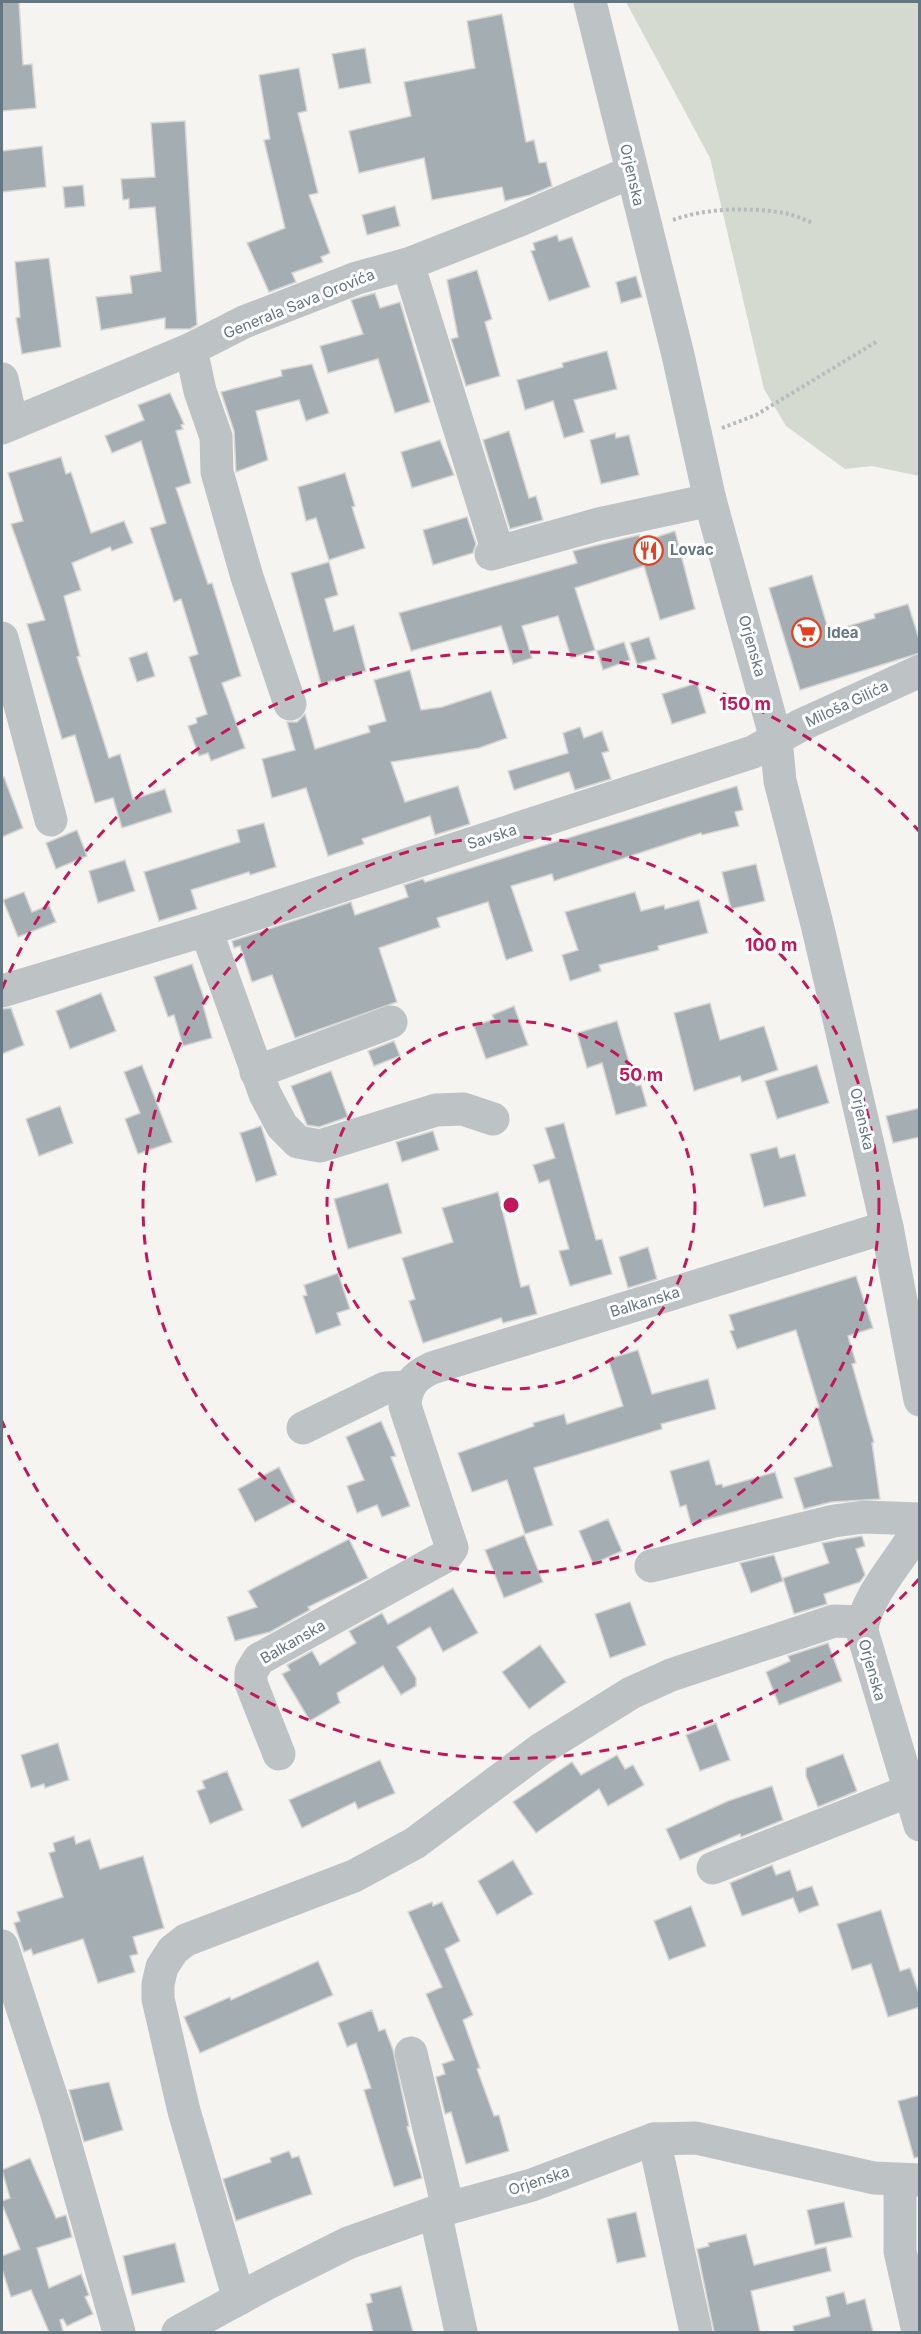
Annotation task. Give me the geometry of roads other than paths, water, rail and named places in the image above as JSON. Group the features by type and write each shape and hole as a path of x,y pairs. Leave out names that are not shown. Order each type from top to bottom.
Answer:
{"street":[{"name":"Orjenska","path":"590,2 678,355 710,500 776,739 780,781 817,924 887,1227 920,1400"},
{"name":"Generala Sava Orovića","path":"7,425 191,349 244,322 336,286 408,264 516,222 632,172"},
{"path":"408,264 494,553 598,524 710,500"},
{"path":"191,349 200,391 216,437 217,472 247,577 290,704"},
{"path":"2,379 7,425"},
{"path":"2,638 51,820"},
{"name":"Miloša Gilića","path":"776,739 920,671"},
{"name":"Savska","path":"2,991 206,930 753,752 776,739"},
{"path":"206,930 256,1072 282,1126 298,1142 320,1146 436,1110 463,1109 493,1119"},
{"path":"256,1072 391,1022"},
{"name":"Balkanska","path":"279,1754 251,1683 251,1672 259,1659 446,1557 452,1548 451,1537 405,1406 409,1387 422,1372 887,1227"},
{"path":"303,1428 385,1388 409,1387"},
{"path":"651,1566 834,1521 864,1517 920,1519"},
{"name":"Orjenska","path":"920,1525 904,1554 865,1612 862,1622 863,1644 920,1826"},
{"path":"239,2299 184,2110 158,1999 158,1984 162,1967 173,1950 200,1934 354,1876 415,1843 541,1749 631,1693 671,1675 834,1621 862,1622"},
{"path":"713,1868 909,1791"},
{"path":"2,1946 56,2111 119,2332"},
{"path":"411,2053 441,2210 461,2332"},
{"name":"Orjenska","path":"191,2329 239,2299 348,2243 441,2210 532,2185 654,2139 696,2138 874,2178 910,2180"},
{"path":"654,2139 696,2332"},
{"path":"910,2180 900,2251 918,2332"}],"place":[{"name":"Lovac","path":"649,550"},
{"name":"Idea","path":"806,633"}]}
